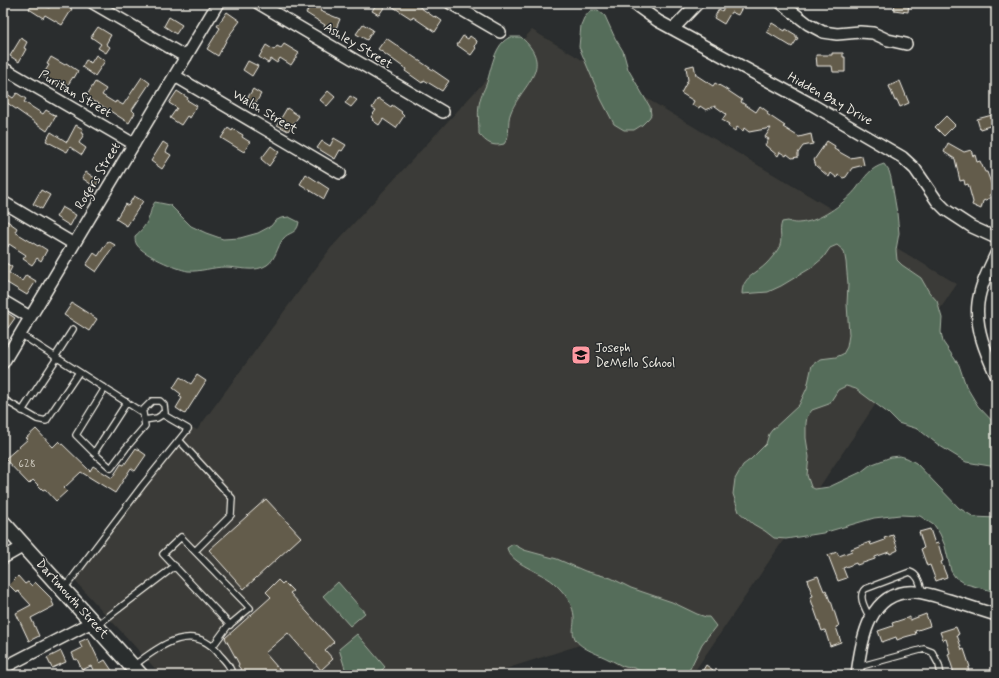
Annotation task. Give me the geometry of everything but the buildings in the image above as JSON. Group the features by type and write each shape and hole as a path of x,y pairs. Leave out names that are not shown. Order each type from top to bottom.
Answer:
{"main road":[{"name":"Dartmouth Street","path":"3,523 137,671"}],"street":[{"path":"94,3 186,57"},
{"name":"Rogers Street","path":"3,363 218,3"},
{"name":"Ashley Street","path":"258,3 443,112"},
{"path":"450,3 500,32"},
{"name":"Hidden Bay Drive","path":"633,3 650,16 811,104 902,157 915,169 937,201 946,210 972,227 996,238"},
{"path":"673,29 698,3"},
{"path":"781,3 808,24 823,32 832,34 874,33 888,40 906,44"},
{"name":"Puritan Street","path":"3,68 134,144"},
{"name":"Walsh Street","path":"175,76 340,173"},
{"path":"3,202 74,244"},
{"path":"996,254 980,296 978,313 983,343 996,375"},
{"path":"3,300 30,317"},
{"path":"3,558 24,546"},
{"path":"858,671 861,645 870,618 882,604 895,596 908,592 923,593 996,615"},
{"path":"3,668 94,624"}],"lane":[{"path":"22,412 73,329"},
{"path":"20,334 143,413 145,426 126,448 112,468 76,435 104,388"},
{"path":"3,399 22,412 46,421 79,372"},
{"path":"141,412 152,401 160,400 164,405 165,413 157,418 144,420"},
{"path":"94,453 127,402"},
{"path":"64,590 188,429 162,414"},
{"path":"179,440 232,498 231,515 195,551"},
{"path":"213,646 228,626 250,608 181,537 163,554 228,626"},
{"path":"94,624 175,566"},
{"path":"870,618 861,596 861,592 865,588 910,572 917,577 923,593"},
{"path":"137,671 158,647 179,638 196,638 213,646 231,668 232,675"},
{"path":"858,671 924,649 932,652 939,665 941,675"}],"shaded area":[{"name":"Joseph DeMello School","path":"532,30 957,284 692,675 634,675 583,644 487,675 161,675 75,581 188,425 197,430 330,249"}],"green space":[{"path":"591,10 598,10 605,16 623,51 628,69 650,107 651,115 649,118 634,130 624,130 614,124 601,99 579,47 581,25 584,18"},
{"path":"511,37 521,37 531,48 535,58 536,67 528,84 511,112 508,136 504,144 493,145 487,142 479,134 479,104 497,51 505,40"},
{"path":"884,164 889,171 891,178 897,213 899,233 896,250 897,260 921,278 929,292 937,301 942,318 941,332 943,342 959,365 966,386 978,406 996,425 996,467 966,462 940,446 918,429 898,423 888,413 856,389 846,386 838,390 829,404 812,410 807,417 806,438 809,457 807,475 811,487 815,489 829,487 861,472 870,465 891,457 900,456 916,463 959,508 974,517 996,518 996,592 966,584 955,577 951,571 945,546 940,534 935,526 920,516 900,515 874,518 823,533 786,539 774,538 753,524 739,512 733,494 735,479 743,465 766,444 772,430 799,405 807,388 812,365 820,359 836,357 843,354 847,347 849,335 846,262 844,251 837,245 830,248 823,258 811,268 768,292 742,294 744,284 750,276 766,264 780,246 782,222 806,222 827,214 847,199 871,170"},
{"path":"155,202 170,205 191,226 223,239 240,238 258,233 271,226 275,221 281,218 289,217 299,222 295,231 283,239 272,260 267,265 257,269 220,267 188,271 168,265 146,253 136,244 135,236 142,230 147,222"},
{"path":"513,544 524,550 557,559 585,571 611,578 631,588 672,602 697,614 709,617 716,626 702,644 687,675 651,675 634,668 623,666 579,644 573,633 574,615 568,599 548,578 514,559 507,548"},
{"path":"338,582 365,613 350,626 323,596"},
{"path":"357,634 385,667 377,675 347,675 339,649"}],"place":[{"name":"Joseph DeMello School","path":"581,355"}]}
